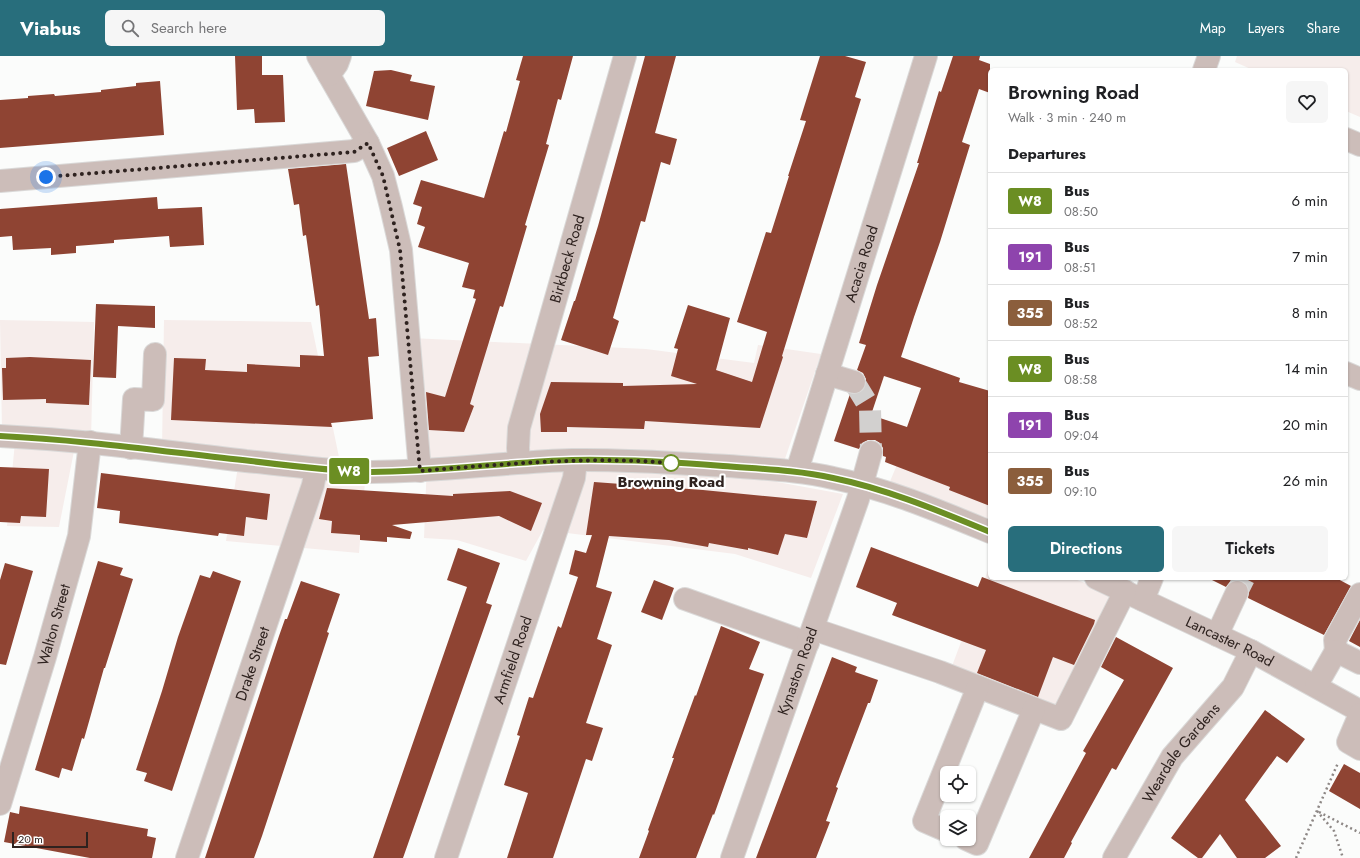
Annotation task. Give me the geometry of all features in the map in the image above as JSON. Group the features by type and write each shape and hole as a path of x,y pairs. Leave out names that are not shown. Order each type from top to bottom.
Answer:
{"street":[{"path":"318,56 368,143 383,176 400,250 420,471"},
{"path":"329,75 337,64 340,56"},
{"name":"Birkbeck Road","path":"519,462 519,428 625,56"},
{"name":"Acacia Road","path":"797,471 926,56"},
{"path":"1205,68 1209,56"},
{"path":"1348,140 1360,145"},
{"path":"0,181 354,152 368,143"},
{"path":"131,448 134,399 153,400 155,354"},
{"path":"828,374 854,382"},
{"path":"1348,374 1360,379"},
{"path":"0,436 90,442 316,469 369,472 420,471 519,462 576,460 680,463 797,471 862,484 950,515 988,531"},
{"name":"Walton Street","path":"0,804 45,657 79,536 90,442"},
{"name":"Kynaston Road","path":"732,858 862,484 870,452"},
{"name":"Armfield Road","path":"446,858 574,478 576,460"},
{"name":"Drake Street","path":"187,858 313,484 316,469"},
{"name":"Lancaster Road","path":"1100,580 1251,652 1316,686 1360,712"},
{"path":"685,599 940,672 1061,719 1134,595 1150,580"},
{"path":"1217,635 1238,592"},
{"path":"1316,686 1336,651 1335,640 1360,594"},
{"path":"1336,651 1360,663"},
{"name":"Weardale Gardens","path":"1114,858 1172,757 1233,687 1251,652"},
{"path":"940,828 924,821 978,687"},
{"path":"976,844 1034,709"},
{"path":"1354,745 1360,712"}],"path":[{"path":"1296,858 1317,811 1354,745"},
{"path":"1317,811 1360,833"},
{"path":"1317,811 1334,831 1343,858"}],"shaded area":[{"path":"1237,56 1360,56 1360,117 1348,112 1348,68 1248,68 1235,62"},
{"path":"0,320 94,322 91,439 2,430"},
{"path":"164,320 311,322 340,462 367,459 359,553 226,541 240,454 162,448"},
{"path":"411,338 646,349 754,363 758,345 821,354 777,482 843,494 811,578 735,554 543,530 526,561 457,540 424,538 427,462"},
{"path":"921,408 988,434 988,524 888,486"},
{"path":"15,442 75,446 59,527 7,526"},
{"path":"988,570 988,580 1077,580 1116,595 1059,706 952,666"}],"building":[{"path":"235,56 262,56 262,75 283,75 285,122 255,123 254,109 237,110"},
{"path":"523,56 573,56 561,100 558,99 546,144 549,145 525,225 527,226 503,307 500,306 470,404 474,406 464,432 429,430 426,392 445,397 476,299 473,298 475,290 462,287 469,263 418,247 425,227 417,224 422,207 413,204 421,180 484,198 504,131 506,132 520,81 516,80"},
{"path":"645,56 676,56 655,133 677,139 670,165 661,162 645,222 641,221 613,318 619,321 608,355 561,340 575,301 598,226"},
{"path":"820,56 845,56 866,62 855,97 861,99 760,428 645,421 644,429 567,427 567,432 541,432 540,414 551,382 623,383 623,386 697,384 671,376 678,349 674,348 688,305 730,318 716,370 752,382 767,332 737,322 766,232 771,233 789,176 806,121 800,120"},
{"path":"953,56 980,56 979,60 990,64 990,68 988,68 988,92 979,89 962,142 970,145 940,242 901,357 960,378 959,382 988,390 988,505 949,490 950,487 885,462 886,457 883,456 883,448 880,443 875,440 868,440 862,443 859,449 834,441 850,394 857,394 866,386 866,379 863,373 857,370 866,345 859,343 877,285 919,163 917,163 939,91 941,92","holes":["884,376 921,388 907,427 871,415"]},
{"path":"391,70 412,75 410,81 435,86 428,120 366,106 374,71"},
{"path":"160,81 164,135 0,148 0,100 28,98 28,96 54,94 55,96 101,92 101,90 136,86 136,83"},
{"path":"426,131 438,160 399,176 387,148"},
{"path":"346,164 369,319 376,318 379,356 368,357 373,419 331,423 332,427 171,420 174,358 206,359 205,370 247,372 247,364 300,367 300,355 324,356 319,305 316,306 306,235 303,236 299,204 294,205 288,169"},
{"path":"157,197 158,209 202,207 204,245 170,247 169,236 114,240 114,243 76,246 76,253 51,255 51,248 13,250 12,236 0,237 0,209"},
{"path":"96,304 155,306 155,328 118,326 116,378 93,377"},
{"path":"30,357 91,360 89,405 46,403 46,399 3,400 2,368 6,368 6,358"},
{"path":"0,467 49,469 46,517 21,516 20,523 0,522"},
{"path":"101,473 270,494 267,520 246,517 244,536 219,533 218,536 119,523 120,511 97,508"},
{"path":"594,482 703,490 817,501 807,538 785,534 778,555 748,548 748,550 709,543 708,547 669,540 609,536 596,587 612,592 597,639 612,645 586,723 603,728 592,761 586,759 553,858 507,858 528,793 504,785 520,736 517,735 529,697 533,698 558,626 561,628 578,577 569,574 575,550 586,553 592,535 586,535"},
{"path":"327,488 453,496 453,494 510,491 542,503 531,531 499,516 392,525 412,532 410,539 387,537 387,542 360,540 360,535 331,533 332,521 319,519"},
{"path":"871,547 978,587 982,577 1095,620 1074,665 1053,657 1038,697 977,673 986,650 892,615 897,603 856,587"},
{"path":"458,548 500,563 486,603 492,605 403,858 373,858 467,587 447,580"},
{"path":"98,561 123,568 120,575 133,579 104,668 84,739 82,738 72,771 62,768 59,778 35,770"},
{"path":"5,563 33,571 6,665 0,664 0,580"},
{"path":"213,571 241,581 172,791 144,781 147,773 136,770 178,637 200,575 210,578"},
{"path":"654,580 674,588 662,620 641,612"},
{"path":"1212,580 1236,580 1230,582 1226,587"},
{"path":"1236,580 1340,580 1351,586 1324,635 1248,598 1249,591 1247,585 1243,581"},
{"path":"301,581 340,594 327,632 329,633 262,836 254,858 205,858 279,636"},
{"path":"1360,620 1360,647 1349,641"},
{"path":"721,626 760,642 749,669 764,674 714,815 713,814 696,858 639,858 674,758 672,758"},
{"path":"1116,637 1173,668 1116,770 1112,768 1071,842 1072,843 1064,858 1029,858 1086,753 1083,751 1124,680 1101,667"},
{"path":"832,657 857,667 855,672 878,680 836,787 838,788 826,821 830,822 816,858 756,858"},
{"path":"1265,710 1305,739 1287,763 1277,756 1245,800 1281,846 1265,858 1237,858 1220,834 1202,858 1198,858 1171,838"},
{"path":"1344,764 1360,773 1360,809 1329,791"},
{"path":"20,806 148,829 147,836 156,838 152,858 90,858 4,842 10,812 19,814"}],"tunnel":[{"path":"854,382 870,408 871,452"},
{"path":"1237,592 1243,580"}],"bus line":[{"name":"W8","path":"0,436 90,442 316,469 369,472 420,471 519,462 576,460 680,463 797,471 862,484 950,515 988,531"}],"place":[{"name":"Browning Road","path":"671,463"}],"route":[{"path":"46,177 354,152 368,143 383,176 400,250 420,471 519,462 576,460 671,463"}]}
